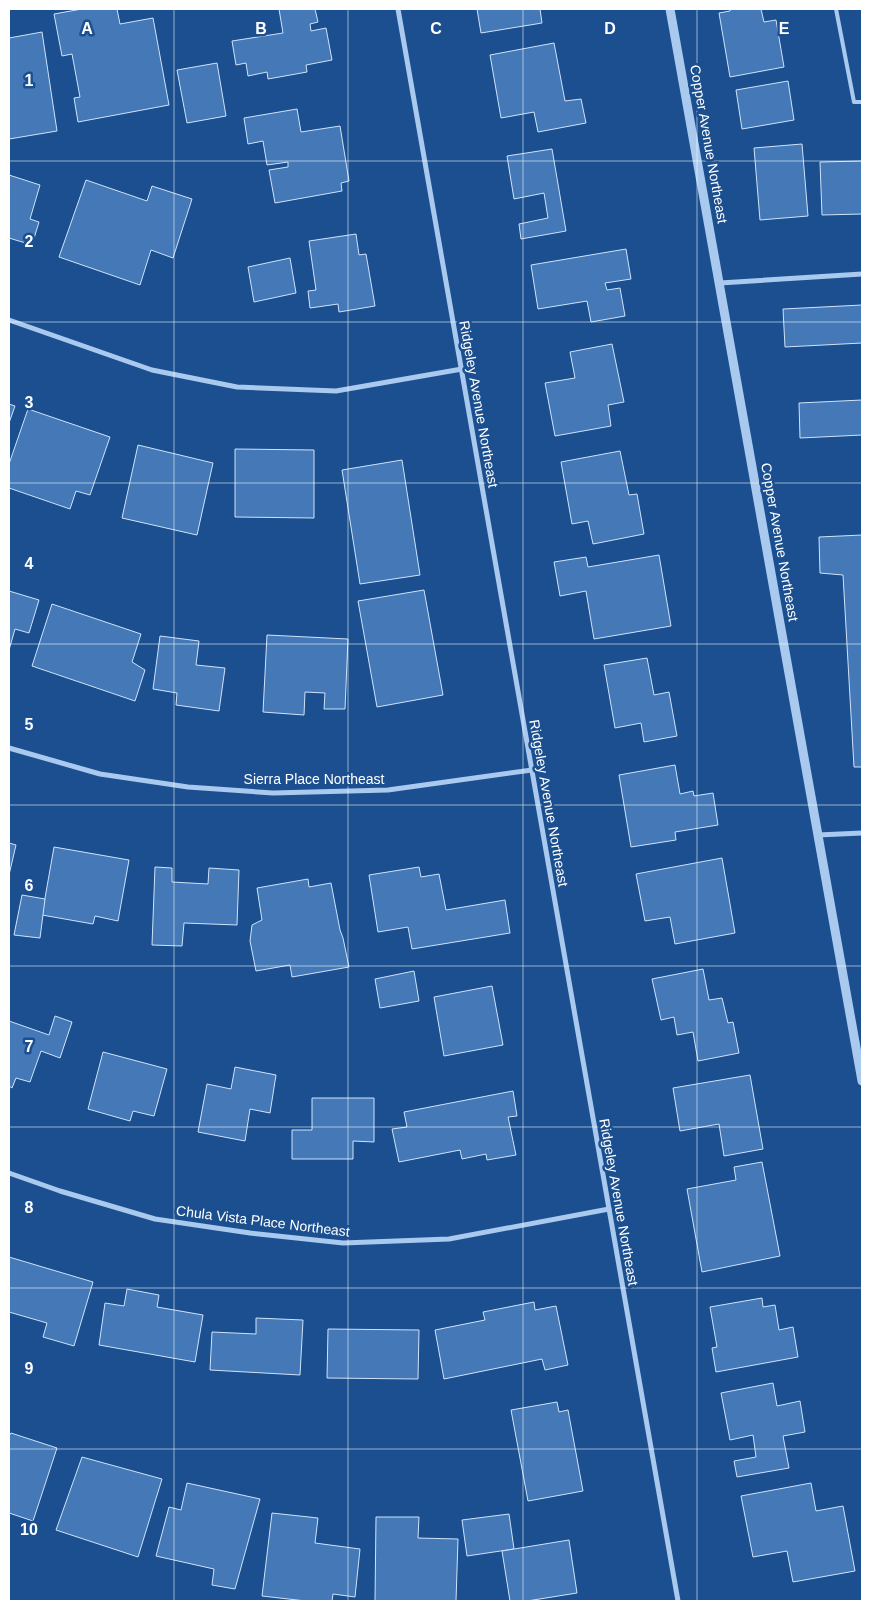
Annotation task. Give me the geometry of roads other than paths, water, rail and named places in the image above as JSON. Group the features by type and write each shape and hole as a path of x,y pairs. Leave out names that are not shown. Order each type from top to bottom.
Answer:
{"street":[{"name":"Ridgeley Avenue Northeast","path":"398,9 678,1601"},
{"name":"Copper Avenue Northeast","path":"670,9 862,1081"},
{"path":"720,283 862,274"},
{"path":"9,320 152,370 237,387 336,390 462,369"},
{"name":"Sierra Place Northeast","path":"9,748 100,774 188,788 273,793 388,790 532,770"},
{"path":"818,835 862,833"},
{"name":"Chula Vista Place Northeast","path":"9,1173 60,1191 155,1219 343,1244 449,1240 609,1209"}],"lane":[{"path":"836,9 854,102 862,102"}]}
